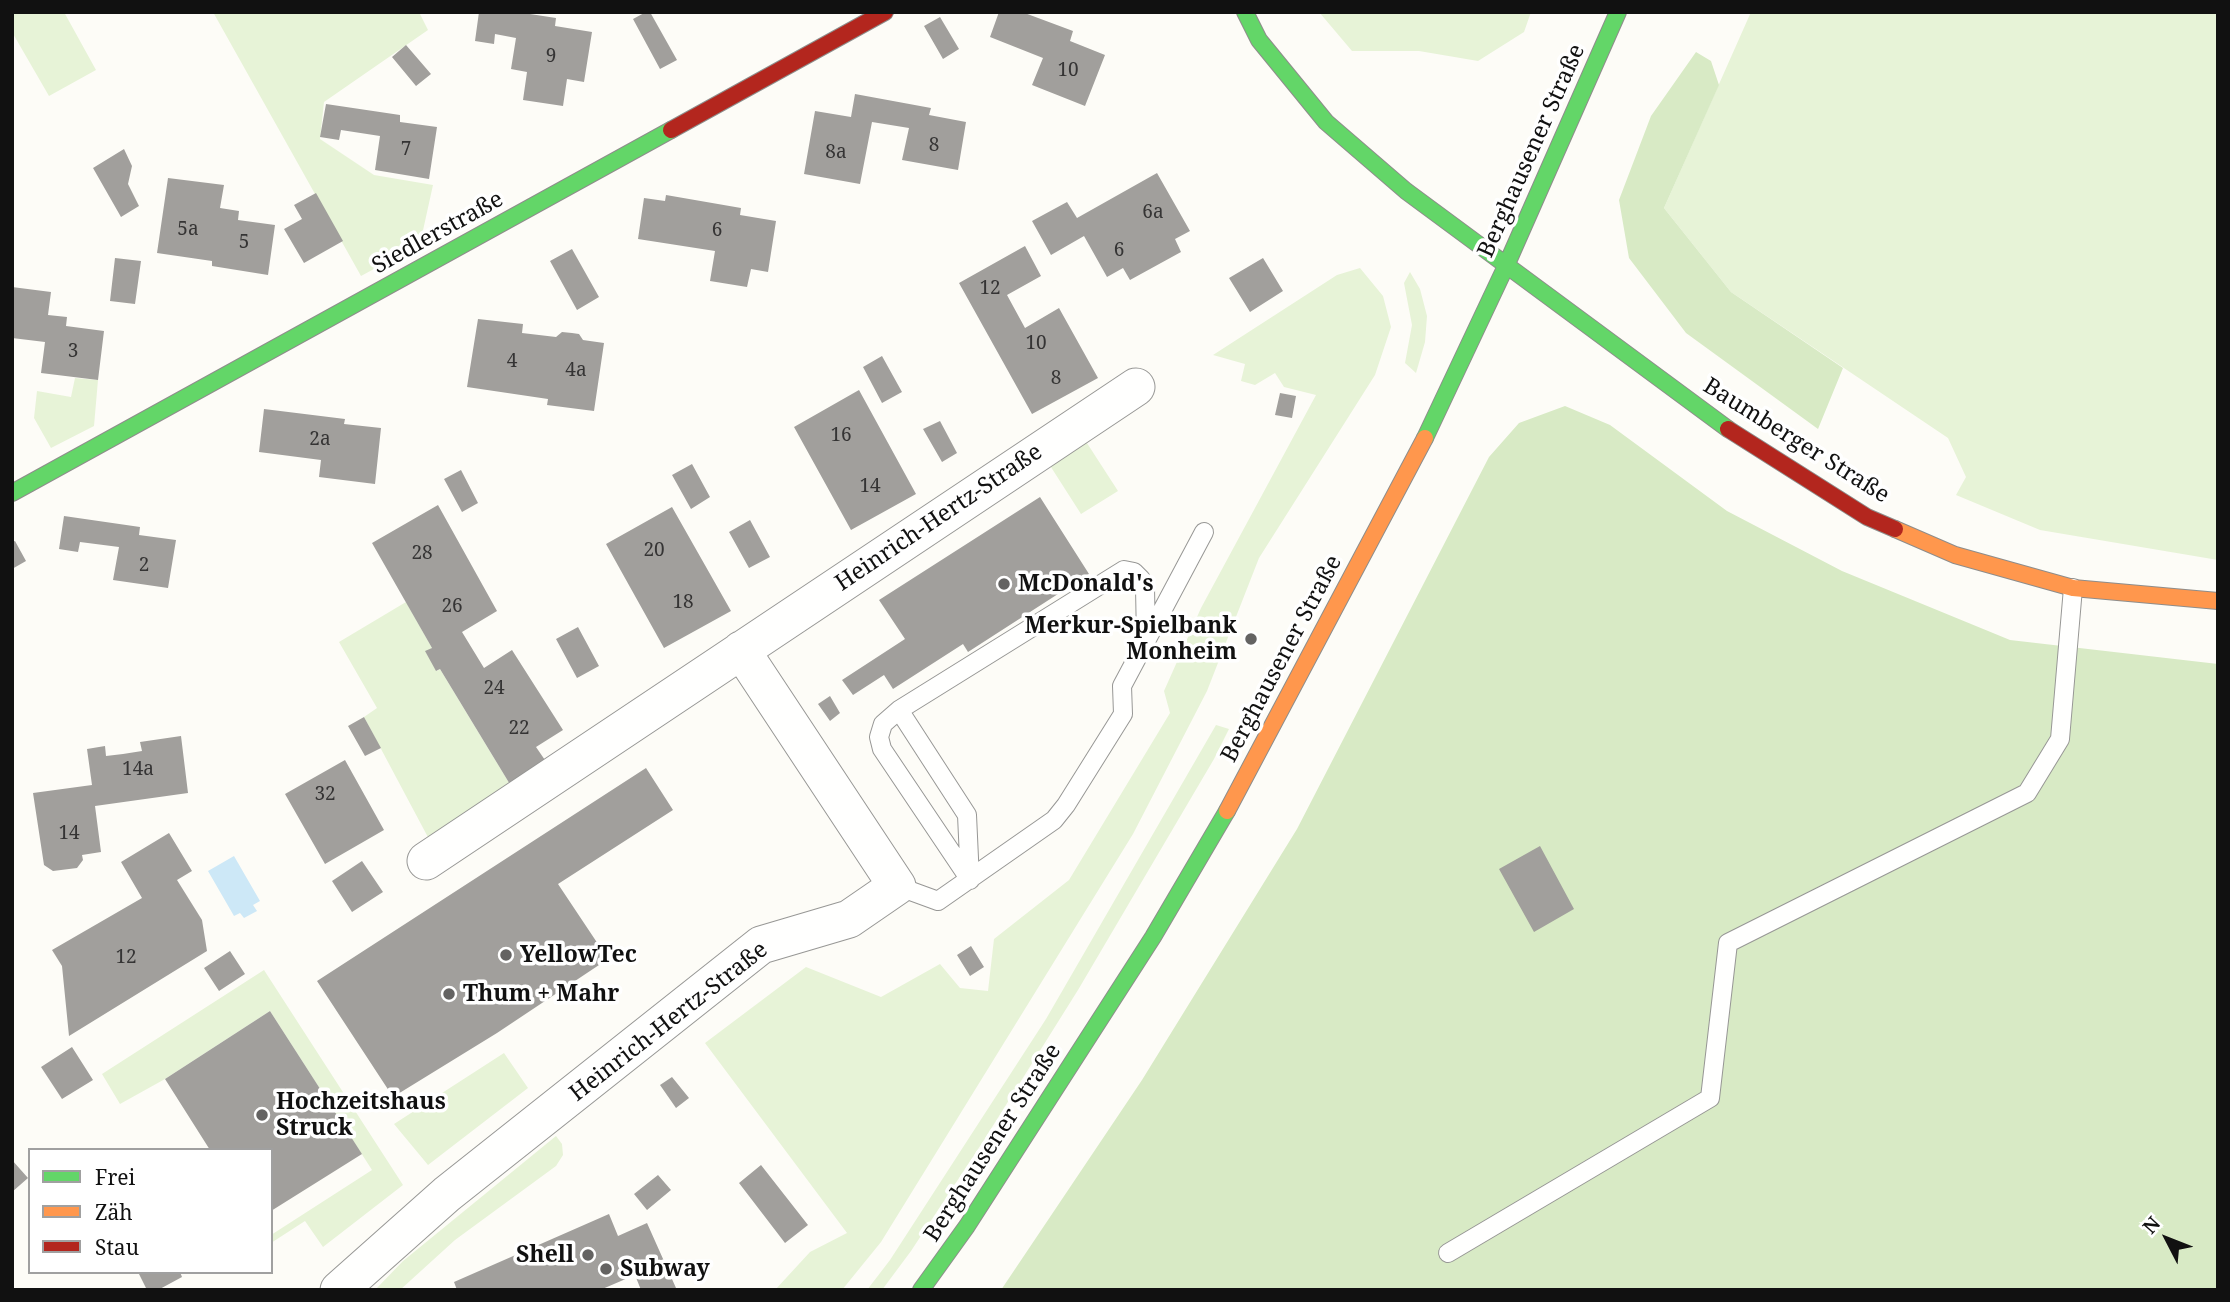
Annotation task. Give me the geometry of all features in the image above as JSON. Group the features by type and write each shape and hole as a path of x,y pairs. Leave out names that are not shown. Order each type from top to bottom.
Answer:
{"street":[{"name":"Siedlerstraße","path":"12,493 885,12"},
{"name":"Baumberger Straße","path":"1245,12 1259,40 1326,122 1406,191 1743,440 1867,517 1955,555 2073,588 2218,601"},
{"name":"Berghausener Straße","path":"921,1290 967,1226 1138,960 1245,780 1432,425 1506,267 1618,12"},
{"name":"Heinrich-Hertz-Straße","path":"426,860 1136,387"},
{"path":"741,650 897,886"},
{"name":"Heinrich-Hertz-Straße","path":"340,1290 447,1194 761,945 849,919 897,886"}],"lane":[{"path":"897,886 939,901 1046,825 1066,805 1123,715 1122,686 1204,532"},
{"path":"970,880 882,748 879,737 883,724 899,710 1124,570 1134,572 1145,588 1146,639"},
{"path":"1448,1253 1710,1098 1728,943 2027,793 2060,739 2073,588"},
{"path":"899,710 967,815 970,880"}],"green space":[{"path":"12,12 64,12 96,70 49,96 12,32"},
{"path":"213,12 419,12 428,30 324,102 320,139 374,175 433,185 420,244 361,276"},
{"path":"1319,12 1531,12 1524,32 1478,61 1419,51 1352,51"},
{"path":"1751,12 2218,12 2218,560 2040,530 1956,495 1966,477 1948,438 1731,292 1664,208"},
{"path":"1696,52 1711,61 1719,85 1664,208 1731,292 1843,368 1818,429 1686,333 1629,258 1619,200 1651,116"},
{"path":"1360,268 1383,296 1391,327 1375,375 1259,558 1207,691 1133,834 881,1242 842,1290 775,1290 810,1252 847,1233 705,1043 806,967 881,997 940,964 960,988 988,991 994,939 1069,880 1170,713 1164,691 1201,608 1316,395 1284,387 1275,373 1255,385 1241,381 1245,364 1213,355 1337,275"},
{"path":"1410,272 1420,289 1427,316 1425,342 1416,373 1405,363 1412,325 1404,283"},
{"path":"75,378 98,380 94,426 51,448 34,418 37,391 71,397"},
{"path":"1565,406 1610,425 1727,511 1842,571 2010,640 2218,664 2218,1290 1001,1290 1142,1080 1297,829 1489,457 1519,423"},
{"path":"1085,440 1118,491 1081,514 1049,464"},
{"path":"406,602 432,648 426,652 437,671 440,669 511,786 430,841 364,717 377,708 339,642"},
{"path":"1216,725 1229,729 1214,759 1078,990 911,1251 882,1290 867,1290 890,1260 1046,1019"},
{"path":"264,970 403,1185 323,1247 305,1221 273,1242 273,1234 372,1170 270,1011 165,1079 120,1104 102,1074"},
{"path":"504,1053 528,1088 428,1165 394,1124"},
{"path":"556,1136 562,1144 563,1155 556,1166 455,1240 400,1290 375,1290 403,1261"}],"water":[{"path":"234,856 260,901 253,905 257,911 244,918 240,913 234,916 208,871"}],"building":[{"path":"479,12 517,12 556,18 555,26 592,32 584,82 567,79 563,106 523,100 527,72 511,69 516,38 495,34 494,44 475,41"},
{"path":"650,12 677,60 660,69 633,19"},
{"path":"999,12 1022,12 1073,31 1070,41 1105,55 1085,106 1032,85 1043,58 990,37"},
{"path":"940,17 959,49 943,59 924,26"},
{"path":"406,45 431,74 416,86 392,57"},
{"path":"855,94 931,108 929,115 966,122 958,170 902,160 909,128 872,122 860,184 804,174 815,111 851,117"},
{"path":"326,104 400,115 400,122 437,127 429,179 375,170 380,136 341,130 339,140 320,137"},
{"path":"124,149 132,166 128,184 139,206 121,217 93,168"},
{"path":"1157,173 1190,231 1175,239 1181,252 1130,280 1123,268 1107,277 1084,236 1051,255 1032,221 1067,202 1077,218"},
{"path":"168,178 224,185 220,208 239,211 238,220 275,225 268,275 212,266 212,261 157,253"},
{"path":"316,193 343,241 304,263 284,229 302,219 294,205"},
{"path":"666,195 741,208 740,215 776,221 768,272 751,269 747,287 710,281 715,251 638,239 644,198 665,201"},
{"path":"1025,246 1041,276 1007,295 1025,328 1059,308 1098,378 1032,414 959,283"},
{"path":"572,249 599,297 577,310 550,261"},
{"path":"115,258 141,261 135,304 110,301"},
{"path":"1263,258 1283,291 1250,312 1229,278"},
{"path":"12,287 51,292 48,315 67,317 66,326 104,331 98,380 41,373 45,342 12,338"},
{"path":"478,319 523,324 522,333 556,337 562,332 572,333 579,334 583,340 604,343 594,411 547,405 548,399 467,387"},
{"path":"882,356 902,392 882,403 863,367"},
{"path":"859,390 916,494 851,530 794,427"},
{"path":"1280,393 1296,396 1292,418 1275,415"},
{"path":"264,409 345,419 344,424 381,428 375,484 319,477 321,460 259,452"},
{"path":"940,421 957,453 942,462 923,429"},
{"path":"692,464 710,497 691,509 672,475"},
{"path":"461,470 478,503 462,512 444,479"},
{"path":"1040,497 1089,574 968,652 963,644 893,689 884,675 853,695 842,680 905,639 879,600"},
{"path":"438,505 497,611 462,632 484,668 512,650 563,730 536,747 547,763 511,786 440,669 436,671 425,651 432,648 372,543"},
{"path":"672,507 731,611 664,648 606,544"},
{"path":"64,516 140,527 139,535 176,540 168,588 113,580 119,547 80,542 78,552 59,549"},
{"path":"750,520 770,557 749,568 729,532"},
{"path":"15,541 26,561 12,569 12,542"},
{"path":"578,627 599,666 577,678 556,639"},
{"path":"830,696 840,713 830,721 818,704"},
{"path":"364,717 381,748 365,756 348,726"},
{"path":"181,736 188,793 95,806 101,852 82,855 83,860 77,868 53,871 44,865 33,793 92,785 87,749 105,746 106,756 123,754 142,751 140,742"},
{"path":"345,760 384,830 325,864 285,794"},
{"path":"646,768 673,810 558,884 608,959 497,1033 393,1097 317,981"},
{"path":"169,833 192,871 177,880 202,920 207,951 69,1036 62,966 52,950 142,898 121,862"},
{"path":"1540,846 1574,909 1534,932 1499,869"},
{"path":"362,861 383,892 352,912 332,881"},
{"path":"971,946 984,967 970,976 957,955"},
{"path":"230,951 245,974 219,991 204,968"},
{"name":"Hochzeitshaus Struck","path":"270,1011 362,1154 273,1210 273,1148 209,1148 165,1079"},
{"path":"72,1047 93,1080 62,1099 41,1067"},
{"path":"672,1077 689,1098 676,1108 660,1085"},
{"path":"12,1160 28,1178 12,1192"},
{"path":"761,1165 808,1225 785,1243 739,1183"},
{"path":"658,1175 671,1190 647,1210 634,1194"},
{"name":"Shell","path":"609,1214 618,1236 647,1223 676,1288 641,1290 635,1275 600,1290 457,1290 454,1282"},
{"path":"139,1274 181,1274 182,1277 158,1290 147,1290"}],"traffic: fast":[{"path":"1245,12 1259,40 1326,122 1406,191 1728,429"},
{"path":"1425,438 1506,266 1618,12"},
{"path":"12,493 671,130"},
{"path":"921,1290 967,1226 1153,937 1227,811"}],"traffic: slow":[{"path":"1227,811 1425,438"},
{"path":"1895,529 1955,555 2073,588 2218,601"}],"traffic: jam":[{"path":"671,130 885,12"},
{"path":"1728,429 1867,517 1895,529"}],"place":[{"name":"McDonald's","path":"1004,584"},
{"name":"Merkur-Spielbank Monheim","path":"1251,639"},
{"name":"YellowTec","path":"506,955"},
{"name":"Thum + Mahr","path":"449,994"},
{"name":"Hochzeitshaus Struck","path":"262,1115"},
{"name":"Shell","path":"588,1255"},
{"name":"Subway","path":"606,1269"}]}
